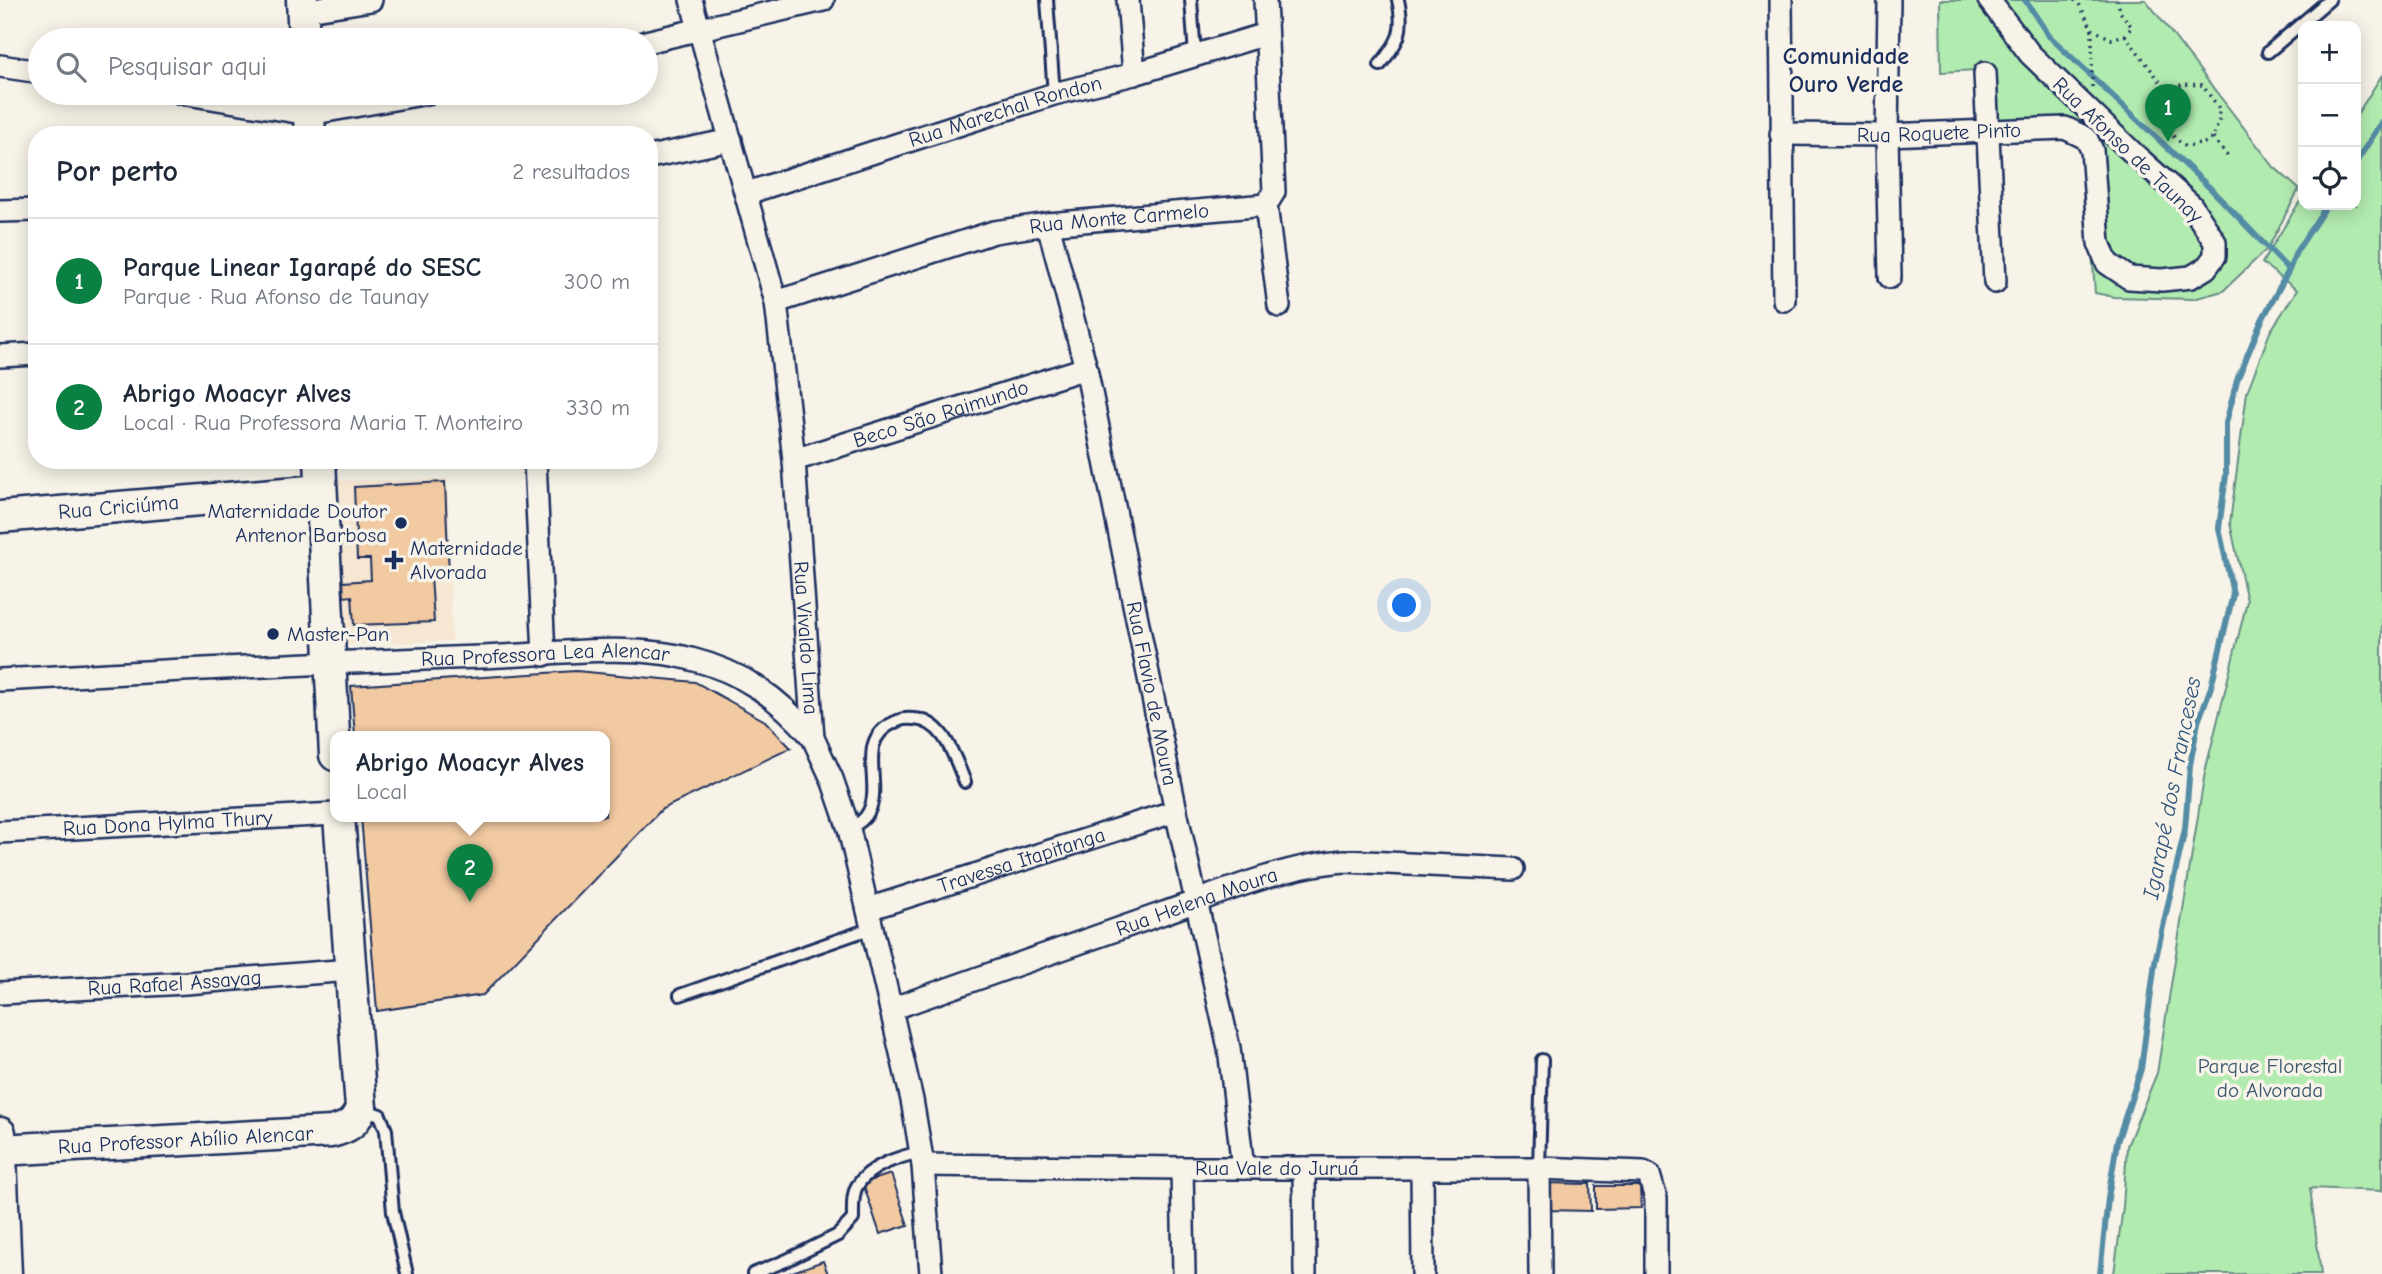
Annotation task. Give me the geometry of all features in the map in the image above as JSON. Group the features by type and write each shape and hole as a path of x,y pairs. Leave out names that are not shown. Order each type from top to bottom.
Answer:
{"street":[{"path":"303,28 302,5 371,0"},
{"name":"Rua Vivaldo Lima","path":"691,0 776,302 794,460 813,738 832,779 849,829 891,1009 922,1159 931,1274"},
{"path":"658,39 823,0"},
{"path":"1128,0 1134,74"},
{"path":"1265,0 1274,192 1266,205 1279,306"},
{"path":"1781,0 1784,300"},
{"path":"1889,0 1887,135 1890,277"},
{"name":"Rua Afonso de Taunay","path":"1989,0 2030,54 2196,213 2215,242 2215,256 2206,268 2191,277 2162,280 2129,278 2107,263 2099,243 2092,150 2086,138 2065,128"},
{"name":"Rua Marechal Rondon","path":"747,193 1054,94 1134,74 1266,34"},
{"path":"0,66 28,70"},
{"path":"1985,73 1995,282"},
{"path":"254,105 309,114 360,105"},
{"path":"2065,128 2085,107"},
{"name":"Rua Roquete Pinto","path":"1781,134 1887,135 2065,128"},
{"path":"658,155 731,140"},
{"name":"Rua Monte Carmelo","path":"776,302 994,232 1048,224 1266,205"},
{"path":"0,211 28,210"},
{"name":"Rua Flavio de Moura","path":"1048,224 1086,368 1175,811 1229,1048 1243,1168"},
{"path":"0,356 28,354"},
{"name":"Beco São Raimundo","path":"794,460 1086,368"},
{"path":"320,469 334,731"},
{"path":"535,469 544,655"},
{"name":"Rua Criciúma","path":"0,517 321,491"},
{"name":"Rua Professora Lea Alencar","path":"0,680 330,662 597,651 647,652 691,659 730,672 767,693 791,713 813,738"},
{"name":"Travessa Itapitanga","path":"870,918 1175,811"},
{"name":"Rua Dona Hylma Thury","path":"0,832 330,815"},
{"path":"338,822 361,1108"},
{"name":"Rua Helena Moura","path":"891,1009 1197,901 1299,868 1345,861 1513,869"},
{"name":"Rua Rafael Assayag","path":"0,993 186,984 350,971"},
{"name":"Rua Professor Abílio Alencar","path":"0,1144 331,1132 353,1123 361,1108"},
{"path":"0,1144 6,1274"},
{"name":"Rua Vale do Juruá","path":"922,1159 1182,1168 1539,1168 1643,1172 1649,1175 1656,1199 1656,1274"},
{"path":"1182,1168 1185,1274"},
{"path":"1304,1168 1305,1274"},
{"path":"1422,1168 1423,1274"},
{"path":"1539,1168 1540,1274"}],"lane":[{"path":"1047,0 1054,94"},
{"path":"1191,0 1195,55"},
{"path":"1380,65 1398,43 1402,20 1398,0"},
{"path":"2268,52 2329,0"},
{"path":"849,829 863,820 870,809 875,739 885,727 903,718 922,719 936,726 948,743 965,782"},
{"path":"680,995 870,918"},
{"path":"1539,1168 1542,1060"},
{"path":"361,1108 380,1115 386,1130 393,1212 407,1274"},
{"path":"753,1274 838,1235 853,1219 853,1201 857,1186 870,1173 896,1158 922,1159"}],"path":[{"path":"2074,0 2078,2 2092,29 2085,107"},
{"path":"2092,29 2111,39 2125,35 2132,27 2120,12 2118,0"},
{"path":"2125,35 2167,91"},
{"path":"2183,84 2202,85 2219,108 2219,121 2213,138 2186,147 2173,137 2163,123 2161,109 2167,91 2183,84"},
{"path":"2213,138 2229,158"}],"shaded area":[{"name":"Maternidade Alvorada","path":"447,479 452,641 350,645 344,642 341,639 336,481"}],"green space":[{"path":"1940,0 2146,0 2274,167 2298,191 2268,248 2223,291 2193,299 2114,297 2095,293 2085,151 2077,134 1982,124 1976,70 1941,72"},
{"name":"Parque Florestal do Alvorada","path":"2382,75 2382,1191 2310,1188 2321,1274 2114,1274 2123,1207 2127,1146 2157,1073 2205,772 2247,601 2230,523 2247,392 2270,332 2297,290 2262,263 2298,204 2298,210 2361,210 2361,108"}],"building":[{"name":"Maternidade Alvorada","path":"445,482 449,575 431,576 434,622 354,625 352,596 344,597 343,582 371,580 370,559 357,559 354,487"},
{"path":"576,671 695,682 765,721 791,748 662,809 483,995 377,1011 361,822 610,822 610,731 355,731 351,686"},
{"path":"891,1174 908,1225 880,1234 863,1183"},
{"path":"1543,1183 1590,1184 1591,1211 1545,1210"},
{"path":"1596,1186 1640,1186 1641,1208 1596,1209"},
{"path":"823,1261 828,1274 787,1274"}],"waterway":[{"path":"2025,0 2049,36 2211,189 2289,270"},
{"name":"Igarapé dos Franceses","path":"2361,154 2382,122"},
{"name":"Igarapé dos Franceses","path":"2100,1274 2117,1142 2141,1069 2155,962 2185,829 2190,765 2198,722 2211,687 2233,594 2219,528 2226,475 2226,423 2237,380 2262,320 2296,252 2324,210"}],"place":[{"name":"Parque Linear Igarapé do SESC","path":"2168,142"},
{"name":"Maternidade Doutor Antenor Barbosa","path":"401,523"},
{"name":"Maternidade Alvorada","path":"394,560"},
{"name":"Master-Pan","path":"273,634"},
{"name":"Abrigo Moacyr Alves","path":"470,902"}],"district":[{"name":"Comunidade Ouro Verde","path":"1846,70"}]}
